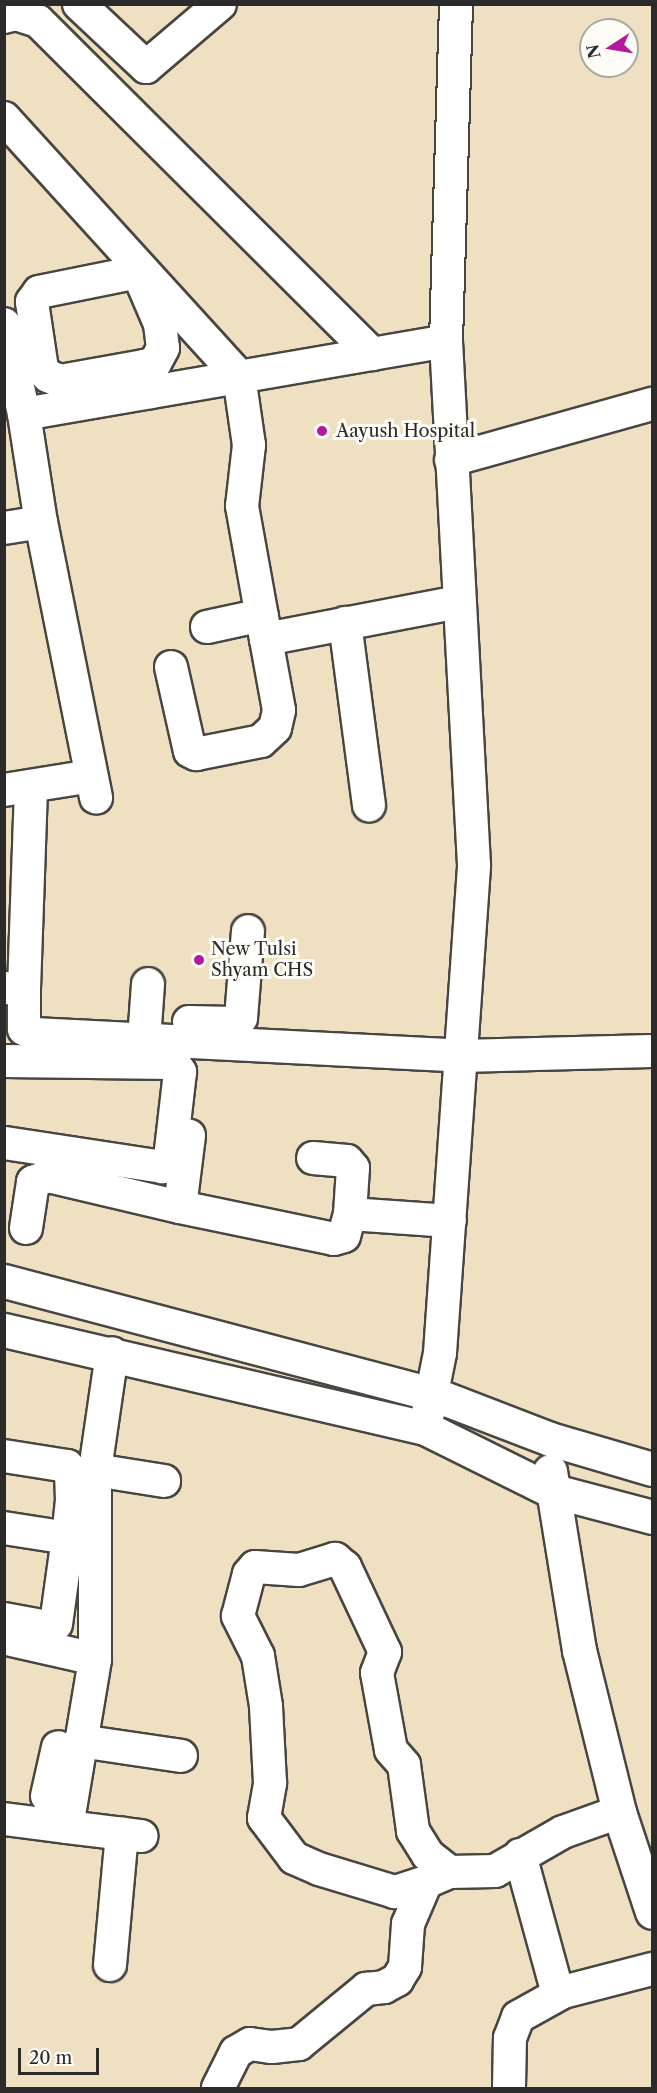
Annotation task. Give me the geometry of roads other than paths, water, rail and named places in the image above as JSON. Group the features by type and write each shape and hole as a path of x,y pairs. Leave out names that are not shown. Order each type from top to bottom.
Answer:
{"street":[{"path":"79,4 146,67 220,4"},
{"path":"425,1428 433,1394 450,1221 474,865 458,602 446,341 456,4"},
{"path":"4,17 16,14 38,21 372,354"},
{"path":"4,118 239,376 249,445 242,506 279,710 275,728 261,741 196,754 190,751 171,667"},
{"path":"24,414 147,379 163,348 160,324 139,275 133,273 39,292 32,302 42,369 48,376 60,381 147,379 239,376 446,341"},
{"path":"4,324 10,371 24,414 41,522 94,787 12,785 16,885 14,988 24,1029 29,1031 145,1030 232,1023 241,1018 248,931"},
{"path":"452,460 652,404"},
{"path":"4,528 41,522"},
{"path":"207,627 345,623 458,602"},
{"path":"345,623 369,805"},
{"path":"145,1030 148,984"},
{"path":"69,1016 202,1043 462,1056 652,1051"},
{"path":"4,1052 29,1031"},
{"path":"180,1207 202,1043"},
{"path":"4,1061 174,1063 180,1072 171,1159 163,1167 4,1143"},
{"path":"26,1228 33,1182 48,1176 180,1207 334,1239 344,1236 350,1214 353,1168 347,1161 313,1158"},
{"path":"350,1214 450,1221"},
{"path":"6,1277 433,1394 550,1440 652,1469"},
{"path":"4,1330 112,1353 425,1428 550,1490 652,1517"},
{"path":"4,1619 47,1627 56,1624 68,1538 95,1470 112,1353"},
{"path":"550,1440 550,1490 579,1650 619,1812 652,1911"},
{"path":"4,1456 67,1466 83,1501 87,1656 80,1741 59,1795"},
{"path":"95,1470 164,1481"},
{"path":"4,1528 68,1538"},
{"path":"438,1877 413,1831 404,1765 391,1750 377,1673 385,1652 345,1567 335,1559 299,1570 255,1567 249,1574 238,1616 258,1656 266,1706 270,1771 264,1818 294,1858 319,1869 394,1892 438,1877 495,1871 562,1832 619,1812"},
{"path":"4,1639 87,1656"},
{"path":"68,1827 59,1795 87,1656"},
{"path":"80,1741 181,1756"},
{"path":"4,1797 59,1795"},
{"path":"4,1819 132,1835 110,1965"},
{"path":"520,1855 558,1994"},
{"path":"218,2088 236,2052 250,2044 272,2047 299,2044 366,1989 384,1988 397,1980 405,1967 408,1924 438,1877"},
{"path":"509,2088 510,2038 518,2017 558,1994 652,1969"}],"place":[{"name":"Aayush Hospital","path":"322,431"},
{"name":"New Tulsi Shyam CHS","path":"199,960"}]}
